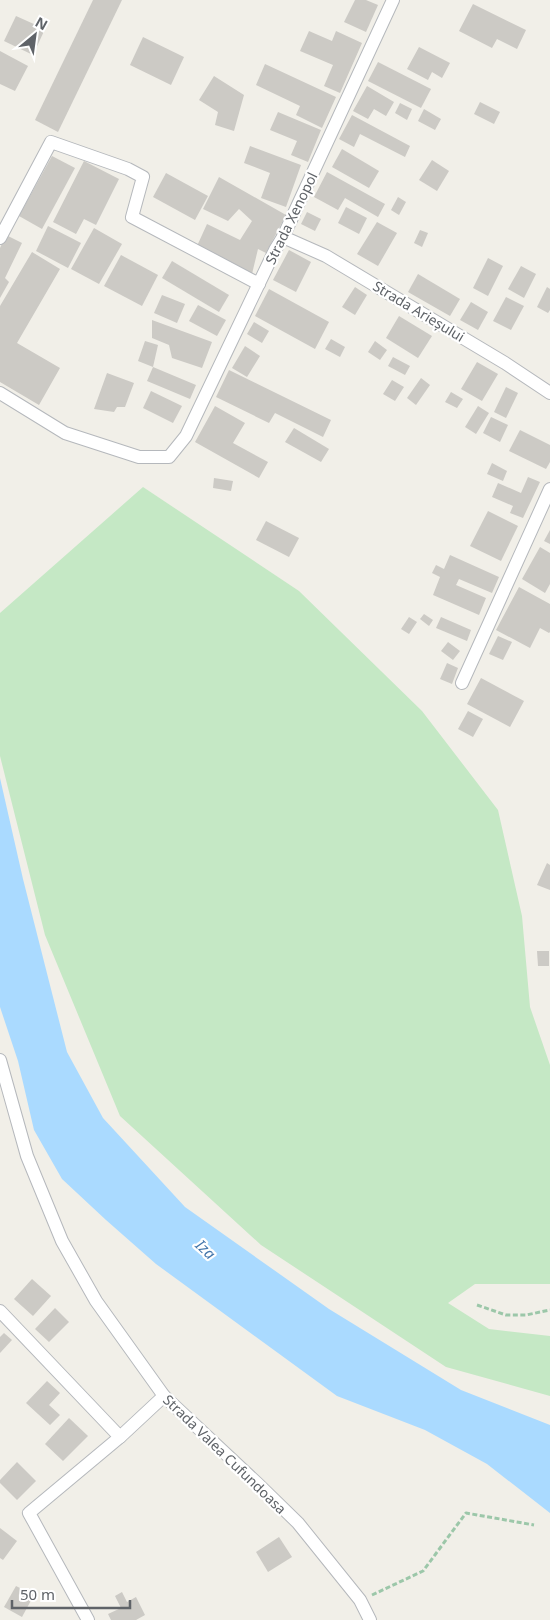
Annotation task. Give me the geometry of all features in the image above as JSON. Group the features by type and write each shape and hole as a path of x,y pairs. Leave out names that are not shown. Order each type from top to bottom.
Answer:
{"street":[{"name":"Strada Xenopol","path":"0,393 64,433 139,457 169,457 186,436 283,237 393,0"},
{"path":"0,238 51,142 128,169 143,177 132,217 259,284"},
{"name":"Strada Arieșului","path":"283,237 326,256 505,363 550,393"},
{"path":"462,683 550,489"},
{"name":"Strada Valea Cufundoasa","path":"0,1060 27,1156 62,1241 96,1301 164,1396 298,1523 360,1600 370,1620"},
{"path":"0,1311 120,1437"},
{"path":"88,1620 29,1514 120,1437 164,1396"}],"path":[{"path":"477,1305 506,1315 526,1315 550,1310"},
{"path":"360,1600 423,1571 466,1512 534,1524"}],"green space":[{"path":"143,487 299,591 422,711 498,810 522,916 530,1007 550,1065 550,1284 475,1284 448,1303 489,1329 550,1336 550,1396 446,1367 261,1245 120,1116 45,935 0,756 0,613"}],"water":[{"name":"Iza","path":"0,778 23,879 67,1052 103,1118 185,1207 329,1309 461,1390 550,1425 550,1513 487,1464 425,1430 337,1396 156,1264 62,1179 34,1130 18,1061 0,1007"}],"building":[{"path":"93,0 122,0 58,132 35,120"},
{"path":"355,0 366,0 378,5 366,32 344,22"},
{"path":"473,4 526,30 517,49 497,39 492,48 459,31"},
{"path":"16,16 45,29 33,55 4,41"},
{"path":"309,31 332,41 336,31 362,43 340,93 324,86 333,65 300,51"},
{"path":"143,37 184,57 171,85 130,65"},
{"path":"419,47 450,63 442,78 432,72 428,80 407,69"},
{"path":"0,51 28,66 15,91 0,84"},
{"path":"378,62 431,89 421,108 368,81"},
{"path":"265,64 336,97 322,128 296,115 300,106 256,85"},
{"path":"214,76 244,95 234,131 215,125 218,112 199,100"},
{"path":"367,86 394,102 386,116 374,109 368,119 353,111"},
{"path":"480,102 500,112 494,124 474,114"},
{"path":"400,103 412,109 407,120 395,113"},
{"path":"424,109 441,119 435,130 418,121"},
{"path":"278,112 321,130 308,162 291,155 297,141 270,130"},
{"path":"352,115 410,146 405,157 360,134 354,147 339,139"},
{"path":"250,146 301,165 286,207 261,198 270,173 244,163"},
{"path":"342,149 379,171 369,188 332,167"},
{"path":"52,156 75,168 42,229 19,216"},
{"path":"432,160 449,171 437,191 419,180"},
{"path":"84,161 119,179 96,225 84,219 76,234 53,222"},
{"path":"327,172 385,204 378,217 345,198 338,210 314,197"},
{"path":"166,173 208,196 195,220 153,197"},
{"path":"219,177 286,215 266,253 258,249 252,274 197,246 207,224 240,240 252,221 239,209 228,221 203,209"},
{"path":"398,197 406,202 399,215 391,210"},
{"path":"346,207 367,218 359,234 338,223"},
{"path":"307,212 321,219 315,231 301,224"},
{"path":"377,222 397,233 378,266 357,254"},
{"path":"48,226 81,243 68,268 36,251"},
{"path":"94,228 122,244 99,284 71,269"},
{"path":"420,230 428,233 422,247 414,243"},
{"path":"6,235 22,243 5,278 9,282 0,298 0,248"},
{"path":"289,250 311,262 296,292 273,280"},
{"path":"32,252 60,269 17,343 60,368 39,405 0,382 0,306"},
{"path":"121,255 158,275 142,306 104,286"},
{"path":"488,258 503,266 488,296 473,288"},
{"path":"172,261 229,295 219,312 162,278"},
{"path":"521,266 536,274 524,298 508,289"},
{"path":"418,274 460,299 450,316 408,292"},
{"path":"355,287 367,295 355,315 342,307"},
{"path":"547,287 550,289 550,310 548,313 537,307"},
{"path":"269,289 329,322 315,349 255,316"},
{"path":"162,295 185,304 177,323 154,313"},
{"path":"506,297 524,306 511,330 493,321"},
{"path":"471,302 488,312 478,330 460,320"},
{"path":"198,305 226,320 217,336 189,321"},
{"path":"399,316 432,336 418,358 386,338"},
{"path":"152,320 212,342 202,368 172,358 169,345 152,338"},
{"path":"254,322 269,331 262,343 247,334"},
{"path":"331,339 345,347 340,357 325,349"},
{"path":"145,341 158,345 153,367 138,361"},
{"path":"375,341 387,350 380,360 368,352"},
{"path":"245,346 260,356 247,377 232,368"},
{"path":"393,357 410,366 405,375 388,366"},
{"path":"477,362 498,374 482,401 461,389"},
{"path":"153,367 196,385 190,399 147,381"},
{"path":"229,370 331,420 323,437 275,413 269,423 216,397"},
{"path":"107,373 134,383 125,407 117,407 114,412 94,409"},
{"path":"421,378 430,385 416,405 407,398"},
{"path":"392,380 404,387 395,401 383,394"},
{"path":"506,387 518,393 506,418 494,412"},
{"path":"151,391 182,406 173,423 143,408"},
{"path":"451,392 463,399 457,408 445,402"},
{"path":"215,406 245,423 233,443 268,462 259,478 195,442"},
{"path":"478,406 489,413 476,434 465,427"},
{"path":"491,417 508,425 500,442 483,433"},
{"path":"294,428 329,449 321,462 285,442"},
{"path":"520,430 550,445 550,462 546,469 509,451"},
{"path":"492,463 507,471 503,481 487,474"},
{"path":"528,477 540,482 523,518 510,513 513,506 492,497 498,483 521,493"},
{"path":"214,478 233,481 231,491 213,488"},
{"path":"488,511 518,526 501,561 470,546"},
{"path":"266,521 299,538 289,557 256,540"},
{"path":"550,530 550,544 544,541"},
{"path":"540,547 550,553 550,584 545,593 522,579"},
{"path":"450,555 499,577 492,593 459,579 456,585 486,598 479,615 433,595 440,577 432,573 436,565 444,569"},
{"path":"519,587 550,604 550,632 540,628 530,648 496,630"},
{"path":"424,614 433,620 429,626 420,619"},
{"path":"409,617 417,622 409,634 401,629"},
{"path":"441,617 471,630 467,641 436,628"},
{"path":"498,636 512,642 503,660 489,654"},
{"path":"448,642 460,651 453,660 441,651"},
{"path":"447,663 458,668 452,684 440,679"},
{"path":"481,678 524,701 510,727 467,704"},
{"path":"468,711 483,719 473,737 458,729"},
{"path":"547,863 550,865 550,890 537,885"},
{"path":"537,951 549,951 549,966 538,966"},
{"path":"32,1279 51,1296 33,1316 14,1299"},
{"path":"55,1308 69,1322 49,1342 35,1329"},
{"path":"4,1333 12,1340 0,1353 0,1337"},
{"path":"47,1381 60,1393 49,1405 60,1415 50,1425 26,1403"},
{"path":"69,1418 88,1436 63,1461 45,1444"},
{"path":"17,1462 36,1481 17,1500 0,1483 0,1480"},
{"path":"0,1528 17,1541 3,1560 0,1558"},
{"path":"279,1537 292,1557 268,1572 256,1552"},
{"path":"16,1586 34,1595 22,1617 4,1607"},
{"path":"122,1592 127,1602 136,1597 145,1615 136,1620 111,1620 108,1614 121,1608 115,1596"}]}
